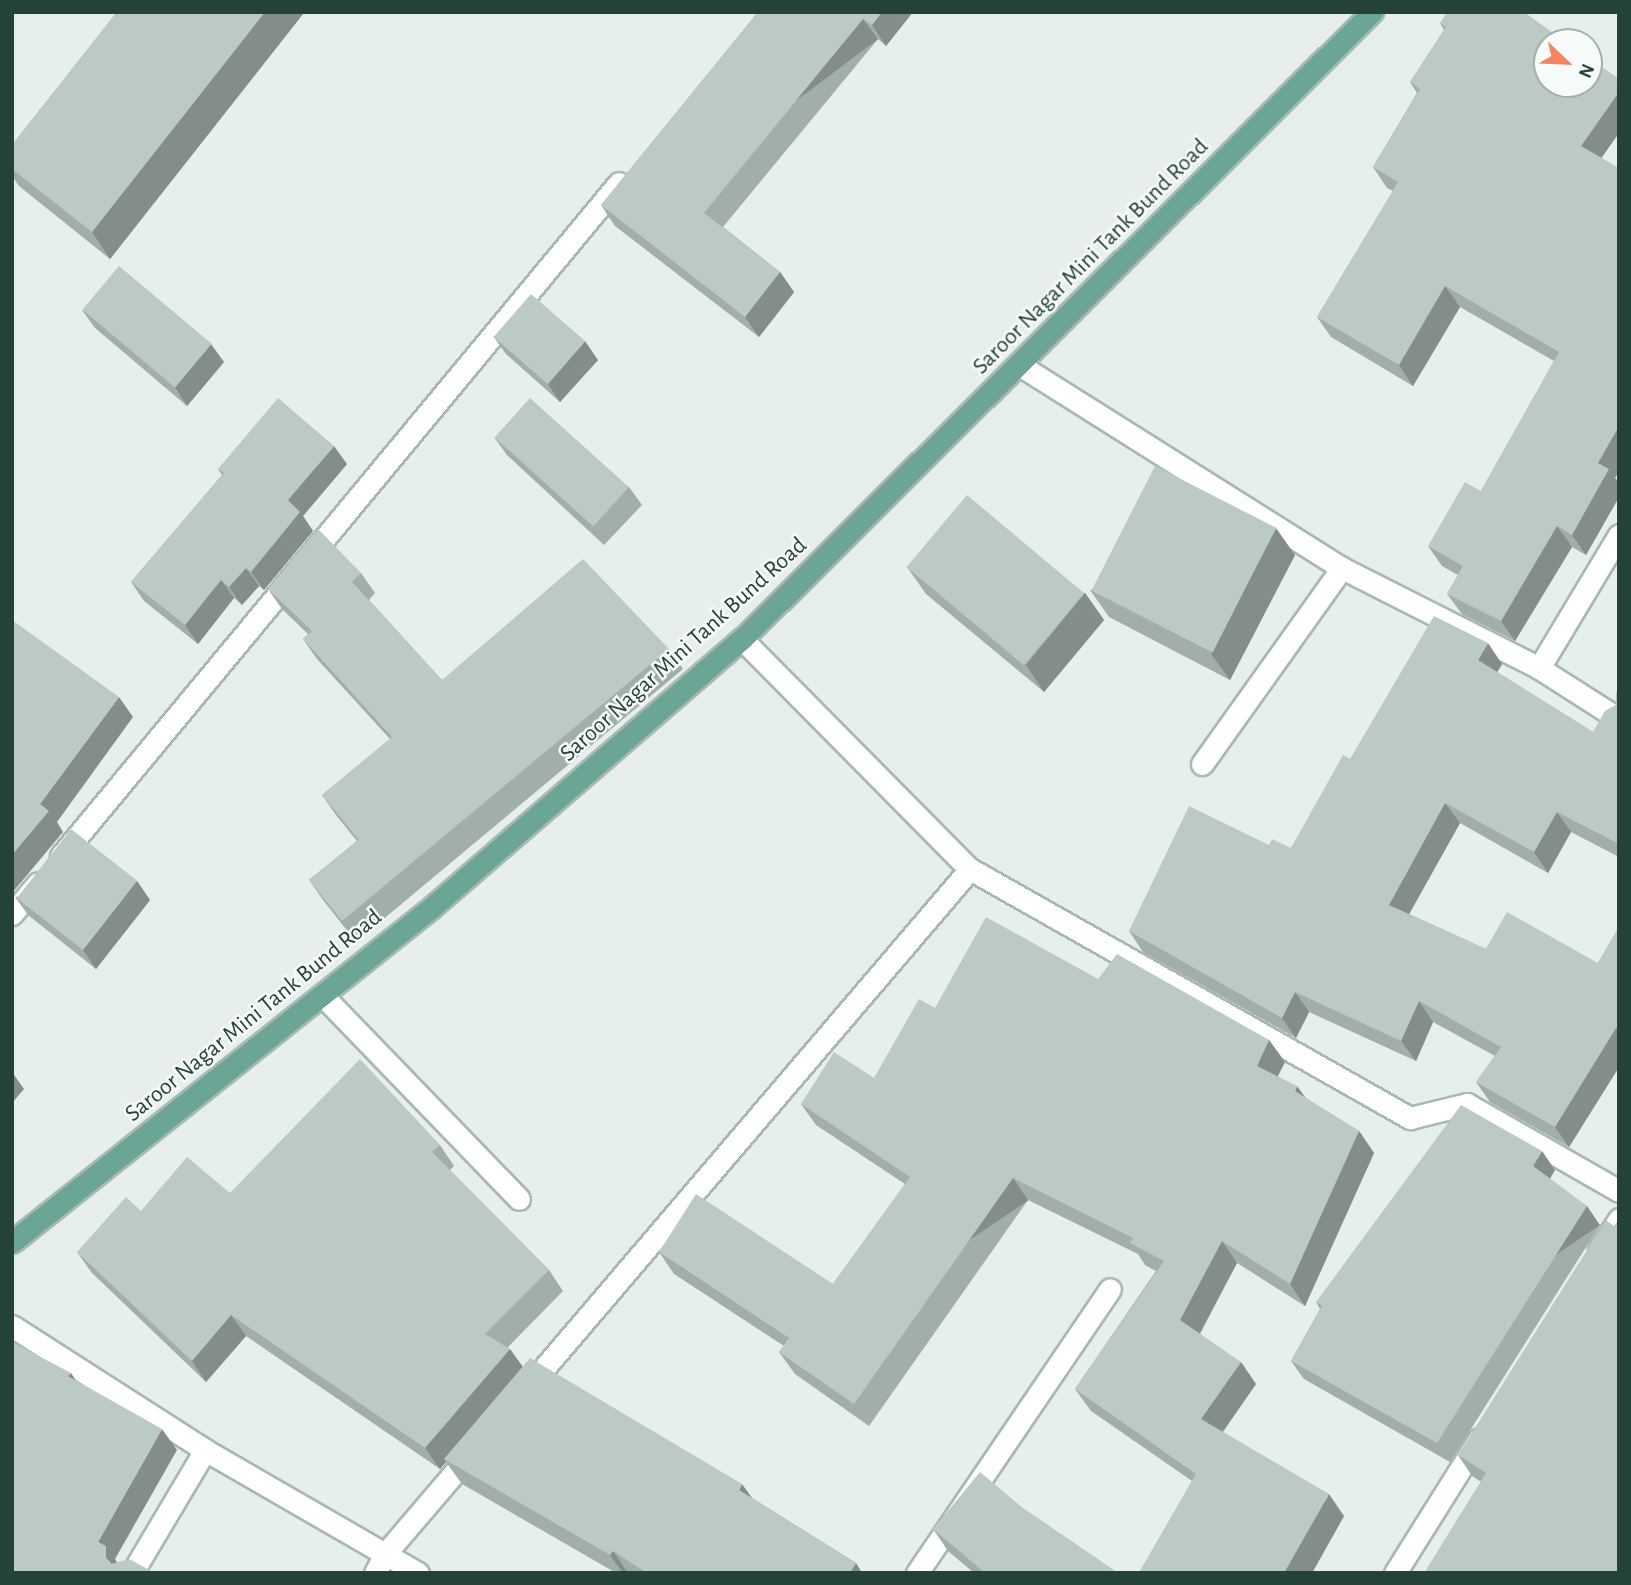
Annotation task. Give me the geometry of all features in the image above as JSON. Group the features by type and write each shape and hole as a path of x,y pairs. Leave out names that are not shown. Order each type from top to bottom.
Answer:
{"main road":[{"name":"Saroor Nagar Mini Tank Bund Road","path":"12,1242 323,996 742,639 1021,366 1372,12"}],"street":[{"path":"12,914 636,163"},
{"path":"1021,366 1342,568 1538,668 1619,719"},
{"path":"1538,668 1619,536"},
{"path":"1202,764 1342,568"},
{"path":"742,639 970,869 1410,1118 1467,1104 1619,1191"},
{"path":"511,1406 970,869"},
{"path":"323,996 519,1199"},
{"path":"1589,1266 1619,1219"},
{"path":"917,1573 1110,1289"},
{"path":"12,1326 205,1450 418,1573"},
{"path":"1395,1573 1492,1419"},
{"path":"375,1573 386,1554 484,1438"},
{"path":"132,1573 205,1450"}],"building":[{"path":"117,12 265,12 92,232 12,169 12,145"},
{"path":"758,12 882,12 872,25 863,19 704,213 780,272 745,317 601,205"},
{"path":"1447,12 1524,12 1546,28 1533,28 1533,98 1603,98 1603,68 1619,79 1619,92 1581,146 1619,168 1619,426 1598,463 1609,469 1572,535 1557,526 1501,621 1447,594 1463,566 1428,546 1465,482 1481,491 1559,352 1445,286 1399,365 1317,317 1398,182 1373,167 1420,89 1410,82 1446,27 1440,23"},
{"path":"119,266 212,344 175,387 82,310"},
{"path":"531,294 585,341 548,384 494,337"},
{"path":"278,398 334,446 288,500 300,512 251,572 246,568 229,587 221,580 185,625 131,582 224,473 218,469"},
{"path":"530,398 629,487 593,526 495,437"},
{"path":"1155,466 1276,528 1213,652 1091,591"},
{"path":"967,495 1084,593 1024,665 907,567"},
{"path":"318,529 361,573 352,582 442,680 583,559 669,649 342,921 309,880 359,840 322,795 392,737 303,639 312,631 268,589"},
{"path":"1434,616 1488,643 1478,660 1593,732 1605,711 1616,705 1619,688 1619,844 1557,812 1534,852 1445,803 1389,905 1486,949 1507,912 1598,963 1619,927 1619,1029 1616,1028 1555,1127 1476,1082 1501,1047 1419,1001 1401,1041 1295,992 1282,1018 1129,931 1189,806 1269,845 1272,839 1291,848 1343,755 1350,759"},
{"path":"12,620 119,697 40,804 49,811 12,855"},
{"path":"71,829 137,881 83,950 17,898"},
{"path":"986,917 1098,979 1117,954 1269,1040 1257,1066 1297,1086 1295,1091 1359,1131 1290,1284 1222,1241 1180,1320 1241,1362 1201,1419 1329,1494 1284,1573 1139,1573 1196,1474 1075,1389 1164,1261 1130,1243 1133,1238 1013,1178 854,1404 779,1352 789,1338 659,1252 696,1194 833,1284 910,1177 801,1104 834,1052 874,1078 919,999 935,1008"},
{"path":"360,1059 440,1145 432,1152 549,1270 485,1334 510,1349 425,1448 231,1315 192,1361 77,1252 126,1197 141,1211 187,1157 230,1193"},
{"path":"1461,1105 1542,1151 1533,1166 1587,1206 1437,1443 1291,1361 1322,1306 1316,1302"},
{"path":"1619,1219 1619,1573 1424,1573 1486,1473 1458,1455 1606,1220 1614,1226"},
{"path":"12,1342 71,1373 68,1376 162,1429 98,1542 106,1546 106,1558 111,1564 129,1559 155,1573 12,1573"},
{"path":"530,1358 742,1484 739,1490 856,1563 850,1573 647,1573 613,1551 610,1555 444,1459"},
{"path":"980,1472 1024,1509 1118,1573 985,1573 933,1529"}]}
